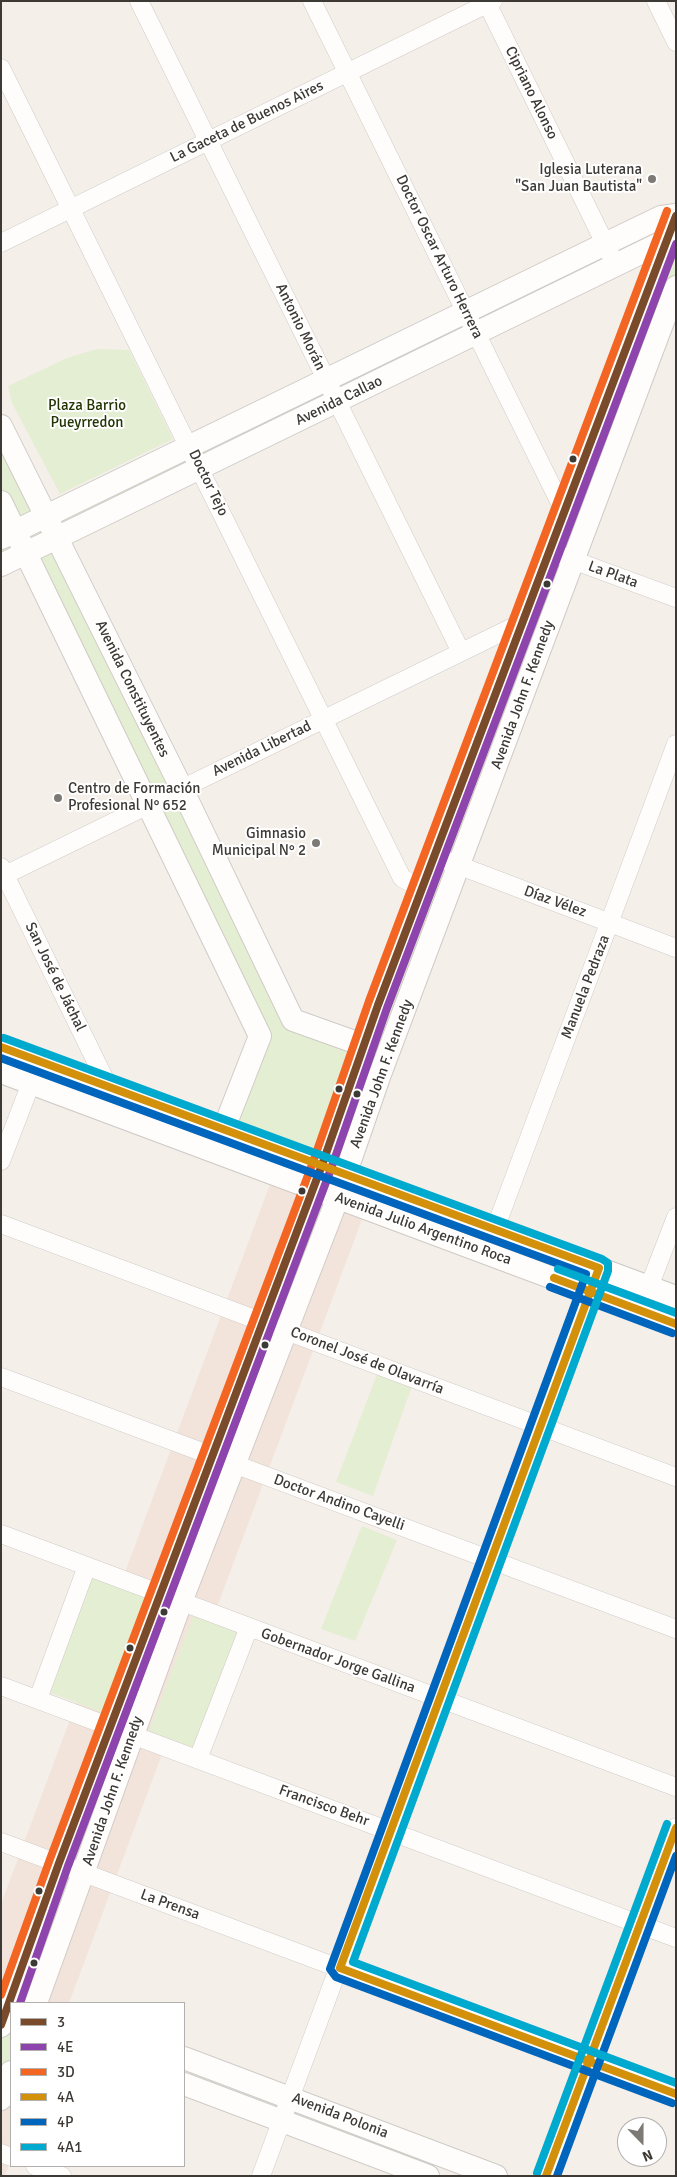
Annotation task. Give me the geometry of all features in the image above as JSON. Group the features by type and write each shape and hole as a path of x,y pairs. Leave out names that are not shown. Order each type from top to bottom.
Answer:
{"main road":[{"name":"Avenida Callao","path":"8,535 604,244 661,217 676,215"},
{"name":"Avenida John F. Kennedy","path":"37,2002 133,1735 212,1456 264,1322 322,1165 363,1045 434,856 671,242 676,215"},
{"name":"Avenida Callao","path":"1,565 616,266 671,242"},
{"name":"Avenida John F. Kennedy","path":"5,2019 7,1991 112,1727 235,1464 287,1331 572,560 676,287"},
{"name":"Avenida Constituyentes","path":"1,426 182,788 293,1020"},
{"path":"1,502 8,535 27,553 260,1036"},
{"path":"316,1028 352,1024 378,1005"},
{"path":"215,1152 260,1036 293,1020 363,1045 380,1077"},
{"name":"Avenida Julio Argentino Roca","path":"1,1047 676,1297"},
{"name":"Avenida Julio Argentino Roca","path":"1,1072 676,1324"},
{"path":"7,1991 34,2002"},
{"name":"Avenida Polonia","path":"185,2058 496,2176"},
{"path":"1,2099 10,2075"},
{"name":"Avenida Polonia","path":"185,2084 428,2176"}],"street":[{"name":"Antonio Morán","path":"139,1 461,652"},
{"name":"Doctor Oscar Arturo Herrera","path":"312,1 565,513"},
{"path":"656,1 676,42"},
{"name":"La Gaceta de Buenos Aires","path":"1,243 488,2"},
{"name":"Cipriano Alonso","path":"488,2 616,266"},
{"name":"Doctor Tejo","path":"1,68 190,446 402,878 422,889"},
{"name":"La Plata","path":"550,552 676,598"},
{"name":"Avenida Libertad","path":"2,873 149,805 523,622"},
{"name":"Manuela Pedraza","path":"495,1229 676,744"},
{"name":"Díaz Vélez","path":"434,856 676,948"},
{"name":"San José de Jáchal","path":"2,873 109,1088"},
{"path":"1,1160 31,1083"},
{"path":"649,1287 676,1217"},
{"name":"Coronel José de Olavarría","path":"1,1224 676,1477"},
{"path":"261,2176 599,1268"},
{"name":"Doctor Andino Cayelli","path":"1,1377 676,1629"},
{"name":"Gobernador Jorge Gallina","path":"1,1534 676,1787"},
{"path":"38,1699 87,1566"},
{"path":"198,1759 249,1627"},
{"name":"Francisco Behr","path":"1,1686 676,1938"},
{"path":"546,2176 676,1827"},
{"name":"La Prensa","path":"1,1842 588,2061"},
{"path":"588,2061 676,2094"},
{"path":"38,2167 62,2176"}],"shaded area":[{"path":"279,1160 370,1198 69,2002 10,2002 10,2162 5,2176 1,2176 1,1904"}],"green space":[{"path":"676,215 676,287 39,2002 10,2002 10,2075 1,2099 1,1989 13,1993 322,1165 224,1128 260,1036 27,553 1,565 1,426 46,516","holes":["666,240 363,1045 293,1020 57,538"]},
{"name":"Plaza Barrio Pueyrredon","path":"97,349 129,350 173,439 60,494 12,403 8,386 67,358"},
{"path":"379,1369 413,1383 373,1496 336,1482"},
{"path":"362,1526 397,1540 355,1641 321,1629"},
{"path":"92,1576 148,1597 104,1713 48,1692"},
{"path":"194,1614 238,1631 194,1748 149,1731"}],"waterway":[{"path":"25,1068 117,1103"},
{"path":"252,1152 301,1171"},
{"path":"650,1299 676,1309"}],"transit line":[{"name":"3D","path":"1,1995 50,1859 313,1162 369,1001 667,211"},
{"name":"3","path":"1,2025 59,1863 322,1165 378,1005 676,216"},
{"name":"4E","path":"20,2002 68,1866 331,1169 387,1008 676,244"},
{"name":"4A1","path":"4,1038 602,1259 608,1263 608,1271 353,1962 676,2083"},
{"name":"4A","path":"1,1047 599,1268 340,1968 676,2094"},
{"name":"4P","path":"1,1058 586,1274 330,1969 336,1977 672,2103"},
{"name":"4A1","path":"558,1269 676,1313"},
{"name":"4A","path":"554,1278 676,1324"},
{"name":"4P","path":"550,1287 672,1333"},
{"name":"4A1","path":"537,2173 667,1824"},
{"name":"4A","path":"546,2176 676,1828"},
{"name":"4P","path":"557,2176 676,1856"}],"place":[{"name":"Iglesia Luterana \"San Juan Bautista\"","path":"652,179"},
{"name":"Centro de Formación Profesional N° 652","path":"58,798"},
{"name":"Gimnasio Municipal N° 2","path":"316,843"}]}
